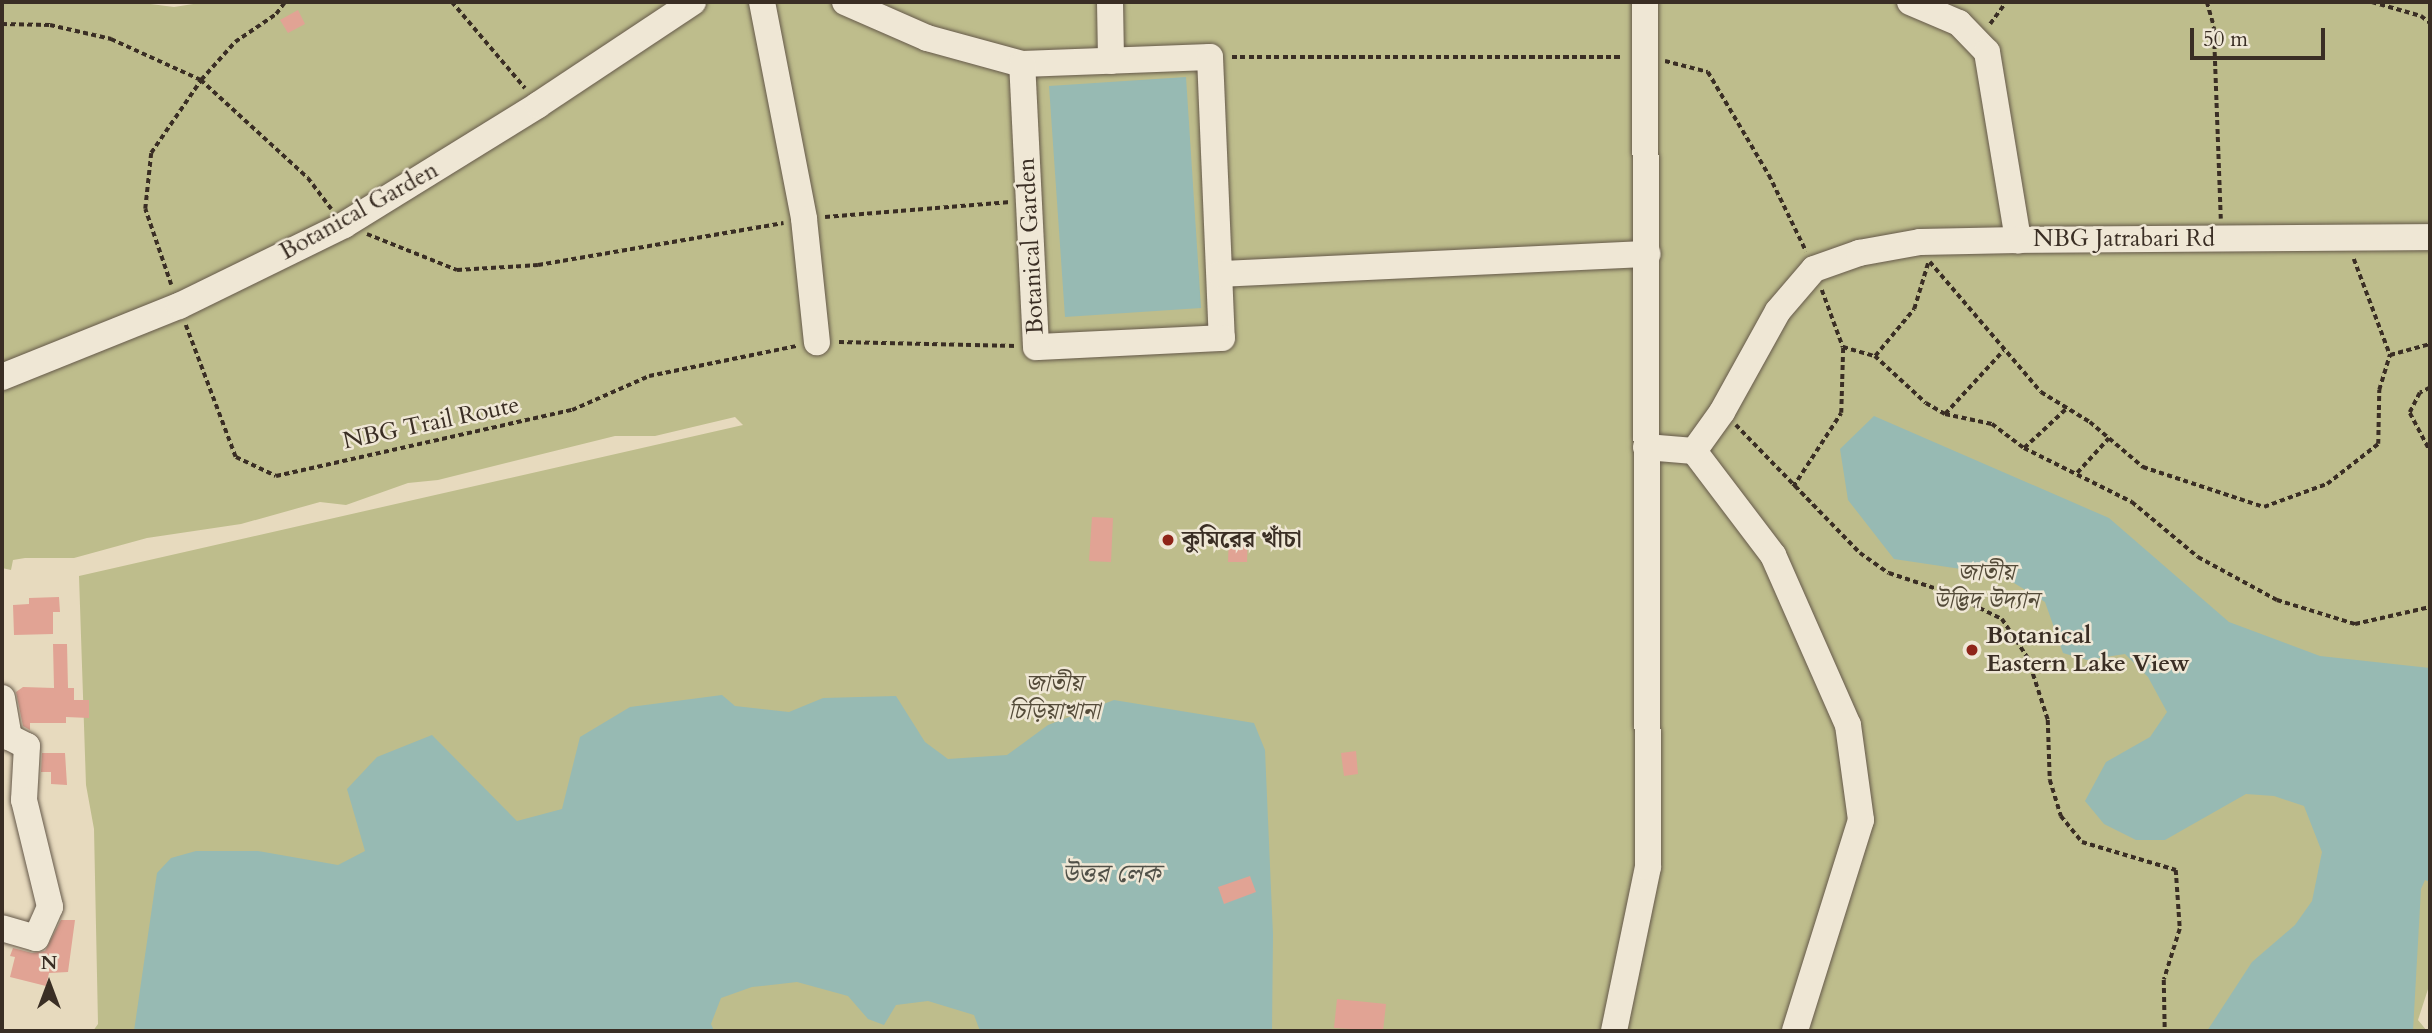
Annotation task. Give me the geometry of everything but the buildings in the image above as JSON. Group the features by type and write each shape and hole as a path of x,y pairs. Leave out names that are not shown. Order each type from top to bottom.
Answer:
{"street":[{"name":"Botanical Garden","path":"2,377 179,306 344,225 538,105 693,2"},
{"path":"762,2 804,219 817,342"},
{"path":"845,2 927,38 1023,64 1210,57"},
{"path":"1110,2 1111,61"},
{"path":"1614,1031 1648,867 1648,254 1645,2"},
{"path":"1910,2 1959,23 1979,40"},
{"name":"NBG Jatrabari Rd","path":"1979,40 1987,52 2018,240 2430,237"},
{"name":"Botanical Garden","path":"1023,64 1037,346 1222,338 1210,57"},
{"path":"1694,451 1723,412 1778,311 1814,269 1859,253 1924,251 2018,240"},
{"path":"1220,274 1648,254"},
{"path":"1646,447 1694,451 1773,555 1848,726 1861,820 1796,1031"},
{"path":"2,698 9,737 27,746 24,800 50,907 36,938 2,928"}],"path":[{"name":"NBG Trail Route","path":"285,2 276,14 235,42 201,80 151,153 145,209 236,457 276,476 572,410 649,376 817,342 1037,346"},
{"path":"452,2 538,105"},
{"path":"1979,40 2006,2"},
{"path":"2207,2 2214,27 2222,238"},
{"path":"2372,2 2421,16 2430,23"},
{"path":"2,24 50,25 111,39 201,80 309,178 344,225 457,270 538,265 804,219 1029,200"},
{"path":"1210,57 1646,57 1709,72 1769,175 1814,269 1843,347 1841,412 1793,487"},
{"path":"1924,251 2041,392 2109,438 2143,467 2264,507 2327,484 2378,444 2379,390 2390,355 2346,237"},
{"path":"1875,356 1914,309 1924,251"},
{"path":"2390,355 2430,344"},
{"path":"1843,347 1875,356 1926,403 1945,414 1992,424 2024,448 2132,502 2198,557 2277,600 2355,624 2430,607"},
{"path":"1945,414 2004,350"},
{"path":"2430,388 2420,393 2410,412 2430,451"},
{"path":"2024,448 2067,408"},
{"path":"1723,412 1781,468 1793,487 1860,553 1889,573 1949,593 2002,619 2028,658 2048,719 2050,779 2061,816 2082,842 2175,870 2180,929 2164,980 2165,1031"},
{"path":"2077,473 2109,438"}],"green space":[{"name":"জাতীয় উদ্ভিদ উদ্যান","path":"2,2 135,2 174,7 206,2 2430,2 2430,983 2418,1020 2427,1031 93,1031 98,1024 94,829 86,785 79,576 743,425 735,417 655,436 615,436 438,480 408,483 346,505 320,502 241,524 147,538 74,558 13,560 11,570 2,568"}],"water":[{"path":"1186,77 1201,308 1065,317 1049,86"},
{"path":"1874,416 2109,518 2229,622 2320,656 2430,668 2430,882 2425,880 2421,889 2413,1031 2207,1031 2252,962 2295,925 2312,901 2322,852 2304,806 2274,796 2246,794 2165,840 2136,840 2104,824 2085,801 2106,762 2150,737 2167,712 2148,677 2125,654 2087,660 2063,653 2045,602 2001,575 1894,559 1848,500 1840,449"},
{"name":"উত্তর লেক","path":"722,695 735,706 789,712 823,698 896,696 925,742 948,759 1007,755 1048,725 1114,700 1254,723 1265,750 1273,935 1272,1031 980,1031 974,1015 928,1001 896,1005 884,1025 868,1019 848,996 797,982 752,987 721,998 711,1024 714,1031 134,1031 157,873 171,858 196,851 258,851 338,865 365,851 347,789 377,757 432,735 517,821 562,809 580,737 630,707"}],"place":[{"name":"কুমিরের খাঁচা","path":"1168,540"},
{"name":"Botanical Eastern Lake View","path":"1972,650"}],"park label":[{"name":"জাতীয় চিড়িয়াখানা","path":"1054,698"}]}
